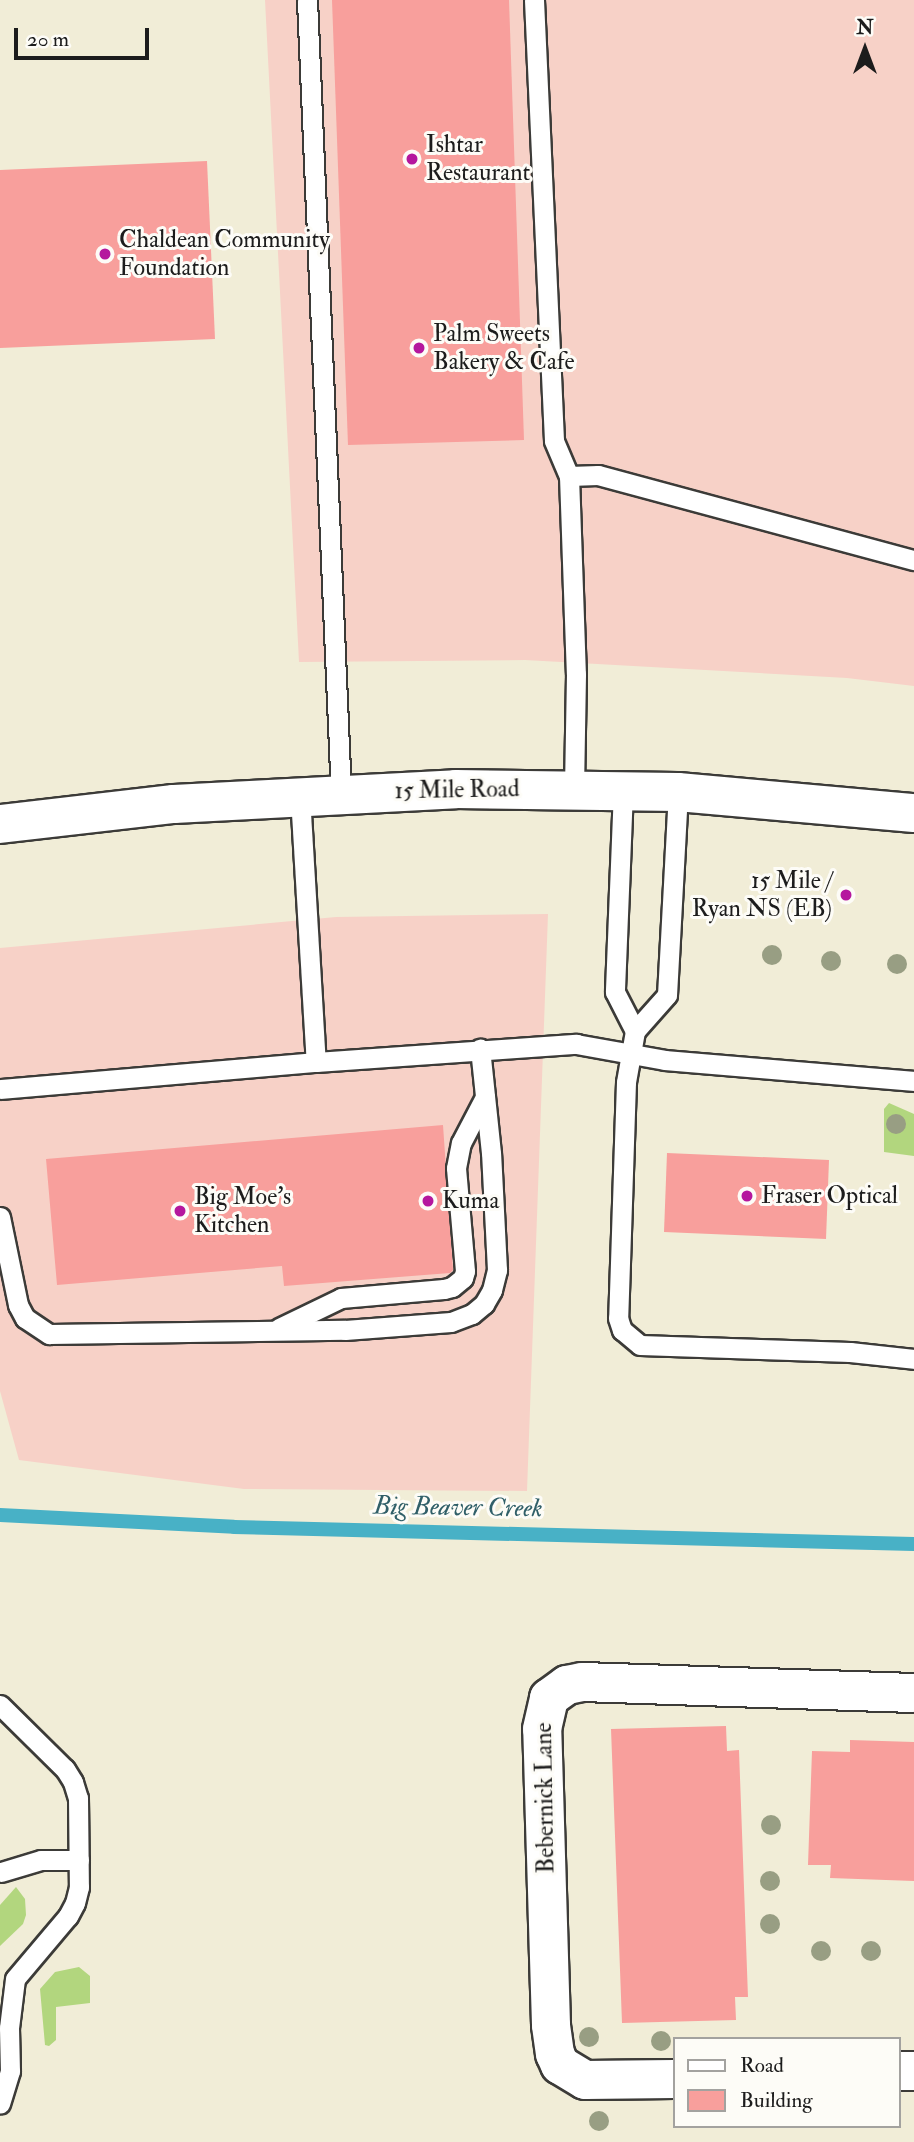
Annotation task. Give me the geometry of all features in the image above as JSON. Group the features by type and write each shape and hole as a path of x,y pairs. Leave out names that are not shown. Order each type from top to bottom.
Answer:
{"main road":[{"name":"15 Mile Road","path":"0,824 174,803 456,789 678,792 914,813"},
{"name":"Bebernick Lane","path":"673,2079 585,2080 559,2065 555,2054 551,2025 542,1728 549,1698 567,1685 582,1682 914,1693"}],"lane":[{"path":"307,0 341,794"},
{"path":"534,0 554,441 569,476 576,674 574,789"},
{"path":"569,476 598,475 914,560"},
{"path":"623,790 615,992 635,1031"},
{"path":"678,792 667,995 635,1031 626,1082 618,1318 622,1330 630,1340 640,1345 850,1352 914,1359"},
{"path":"300,796 316,1062"},
{"path":"0,1089 480,1049 576,1044 665,1060 914,1081"},
{"path":"0,1217 18,1305 25,1318 50,1334 345,1330 451,1322 471,1314 484,1304 492,1290 497,1270 480,1049"},
{"path":"275,1330 341,1298 444,1289 452,1287 463,1278 466,1271 456,1168 461,1143 485,1097"},
{"path":"0,1705 65,1769 73,1782 78,1798 79,1860 79,1887 75,1903 6,1989 10,2071 0,2104"},
{"path":"1,1872 41,1860 79,1860"}],"shaded area":[{"path":"265,0 914,0 914,686 847,678 525,660 299,662"},
{"path":"548,914 527,1491 244,1489 19,1460 0,1391 0,948 336,917"}],"green space":[{"path":"889,1103 914,1114 914,1156 884,1152 884,1109"},
{"path":"16,1887 25,1899 26,1915 23,1924 0,1946 0,1905"},
{"path":"79,1967 90,1976 90,2003 56,2007 56,2040 49,2046 45,2045 40,1989 55,1972"}],"building":[{"path":"332,0 509,0 524,440 348,445"},
{"name":"Chaldean Community Foundation","path":"207,161 215,339 0,348 0,170"},
{"path":"443,1125 453,1270 450,1273 284,1286 282,1266 57,1285 46,1159"},
{"name":"Fraser Optical","path":"667,1153 829,1160 826,1239 664,1232"},
{"path":"726,1726 727,1751 739,1750 748,1997 735,1997 736,2020 622,2023 611,1729"},
{"path":"850,1740 914,1742 914,1881 830,1878 831,1865 808,1865 812,1751 850,1752"}],"waterway":[{"name":"Big Beaver Creek","path":"0,1515 234,1527 914,1544"}],"place":[{"name":"Ishtar Restaurant","path":"412,159"},
{"name":"Chaldean Community Foundation","path":"105,254"},
{"name":"Palm Sweets Bakery & Cafe","path":"419,348"},
{"name":"15 Mile / Ryan NS (EB)","path":"846,895"},
{"name":"Fraser Optical","path":"747,1196"},
{"name":"Kuma","path":"428,1201"},
{"name":"Big Moe's Kitchen","path":"180,1211"}]}
